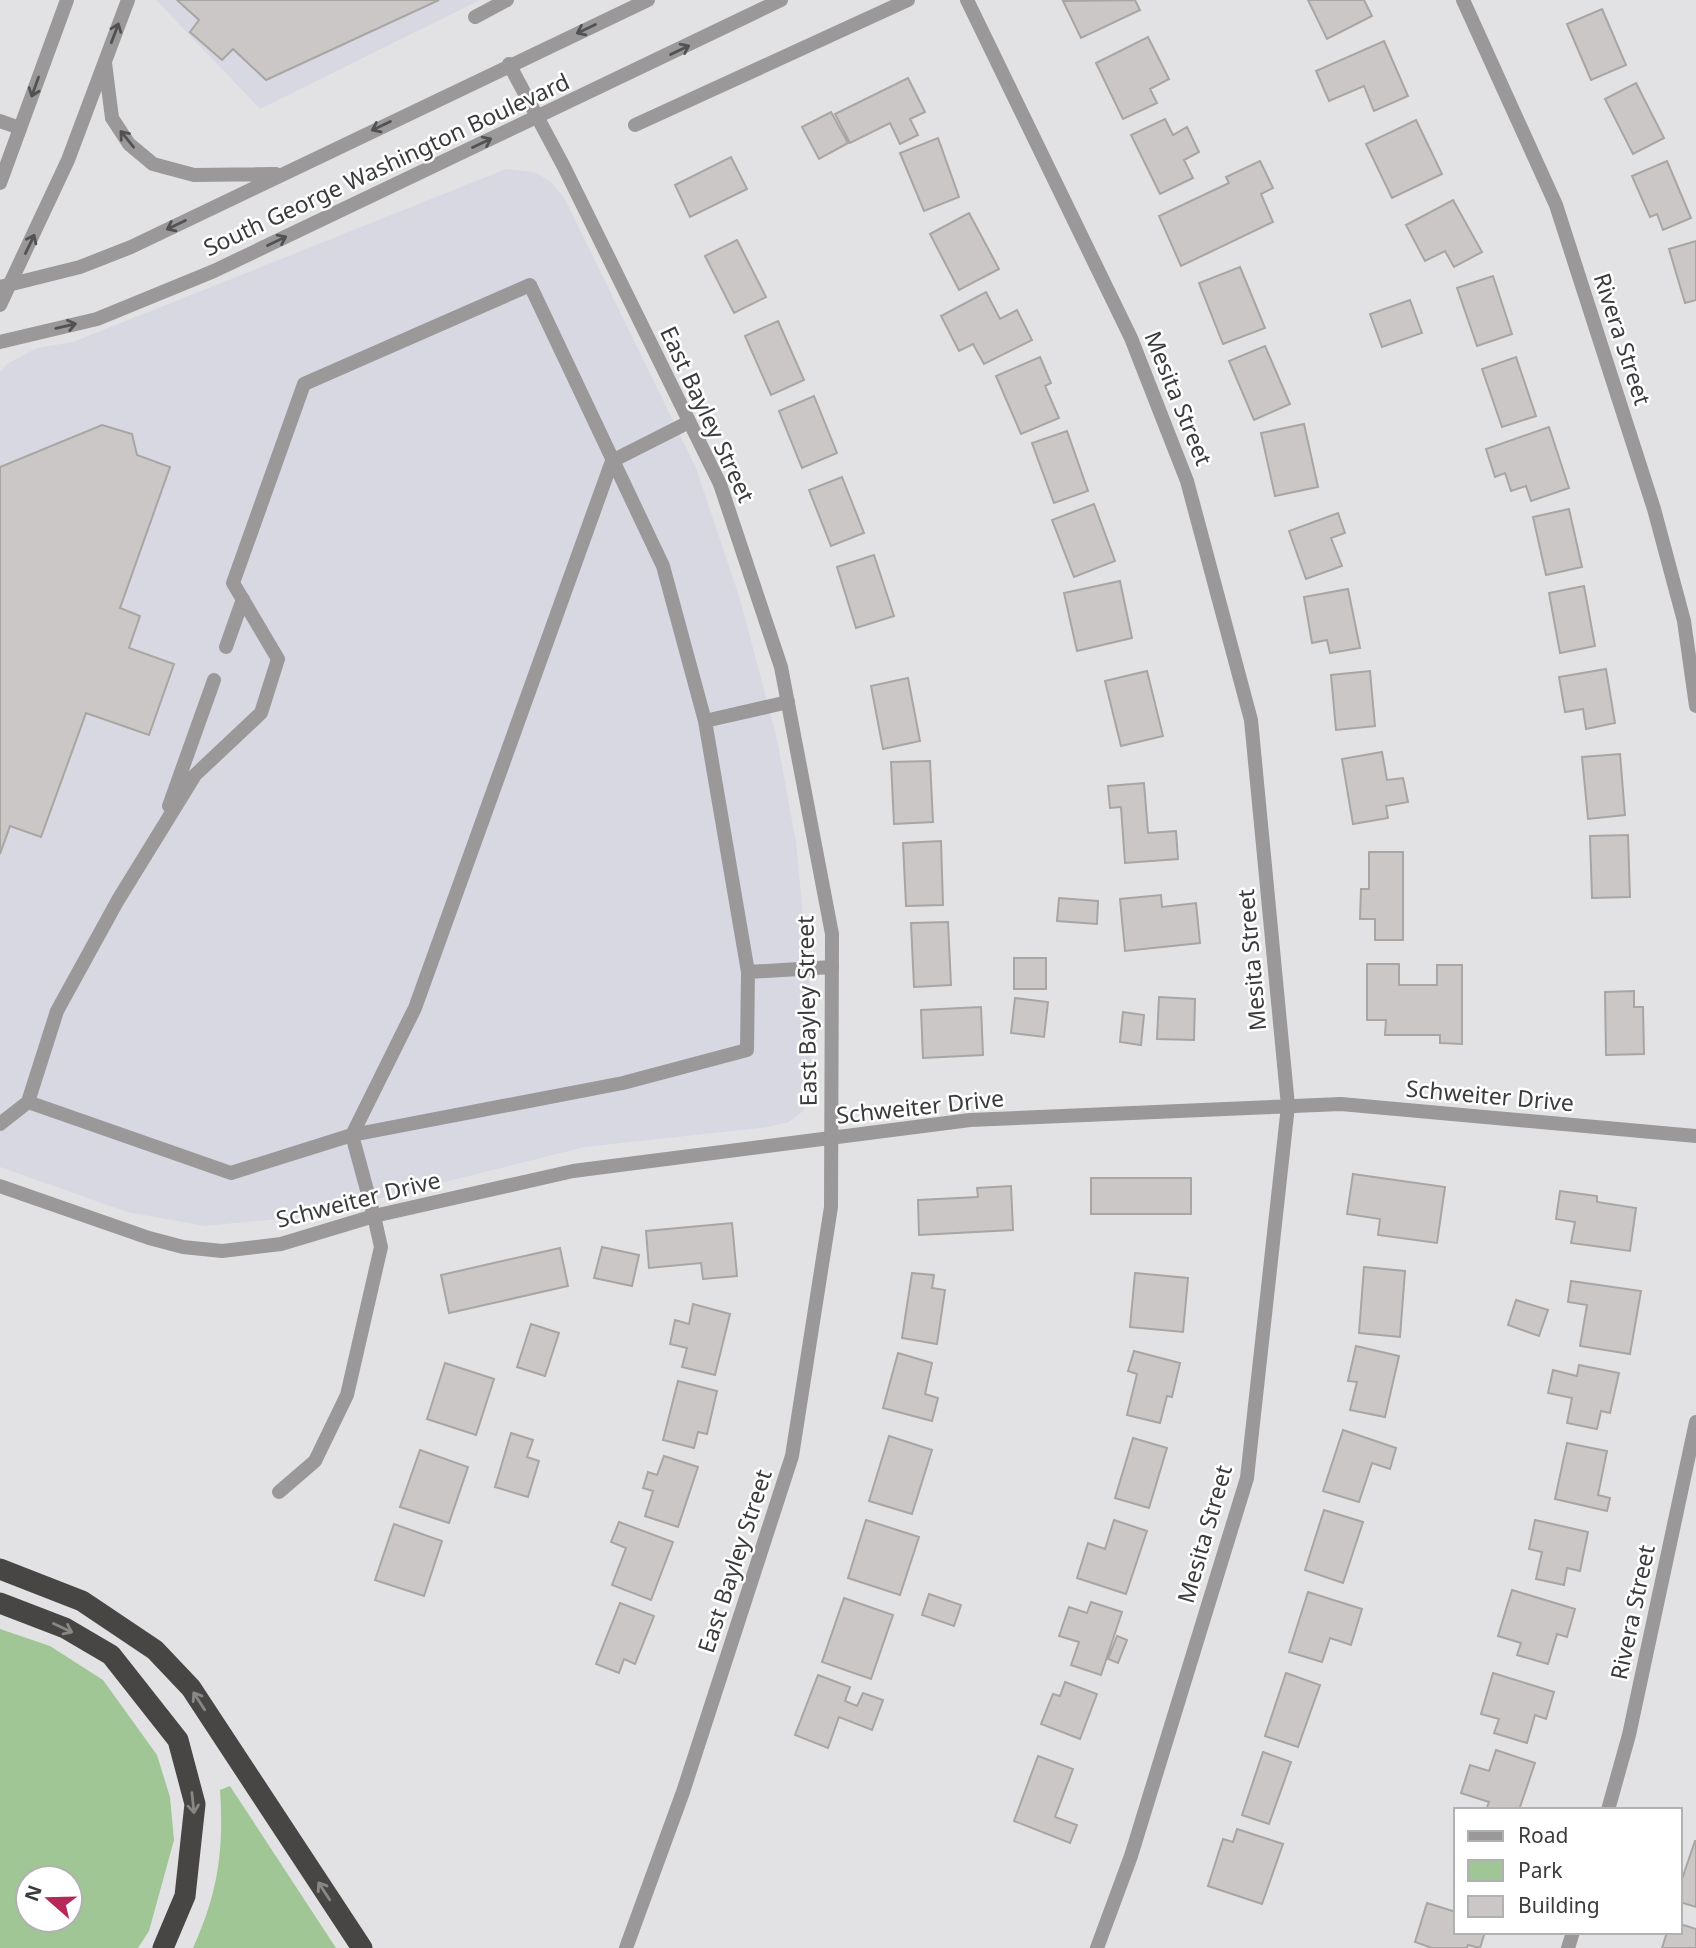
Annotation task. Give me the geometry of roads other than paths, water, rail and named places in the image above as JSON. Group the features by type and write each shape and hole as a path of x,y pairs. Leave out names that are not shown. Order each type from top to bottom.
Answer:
{"highway":[{"path":"0,1569 82,1601 155,1650 191,1688 362,1948"},
{"path":"0,1603 65,1628 111,1655 178,1740 195,1804 185,1895 163,1948"}],"street":[{"path":"0,183 67,0"},
{"path":"0,305 5,286 68,160 128,0"},
{"path":"475,17 507,0"},
{"name":"South George Washington Boulevard","path":"5,286 80,267 131,247 509,64 648,0"},
{"name":"South George Washington Boulevard","path":"0,342 97,319 202,276 781,0"},
{"path":"635,125 908,0"},
{"name":"Mesita Street","path":"967,0 1131,338 1187,481 1251,720 1288,1106 1247,1478 1130,1856 1097,1948"},
{"name":"Rivera Street","path":"1463,0 1561,219 1654,509 1684,621 1696,706"},
{"path":"104,61 112,118 129,144 153,164 194,175 281,174"},
{"name":"East Bayley Street","path":"509,64 538,117 720,484 781,667 832,934 831,1207 792,1456 683,1792 626,1948"},
{"path":"0,121 20,128"},
{"path":"0,1124 28,1102 57,1011 195,775 261,713 278,659 233,583 304,384 530,285 663,566 705,721 748,972 747,1050 623,1083 352,1135 231,1173 28,1102"},
{"path":"279,1493 315,1461 347,1395 381,1247 352,1135 415,1007 611,461 689,422"},
{"path":"226,647 243,599"},
{"path":"159,834 214,680"},
{"path":"705,721 788,702"},
{"path":"748,972 832,967"},
{"name":"Schweiter Drive","path":"0,1186 149,1238 183,1247 222,1251 281,1244 374,1216 573,1171 970,1121 1341,1104 1696,1136"},
{"name":"Rivera Street","path":"1609,1808 1629,1735 1696,1422"}]}
